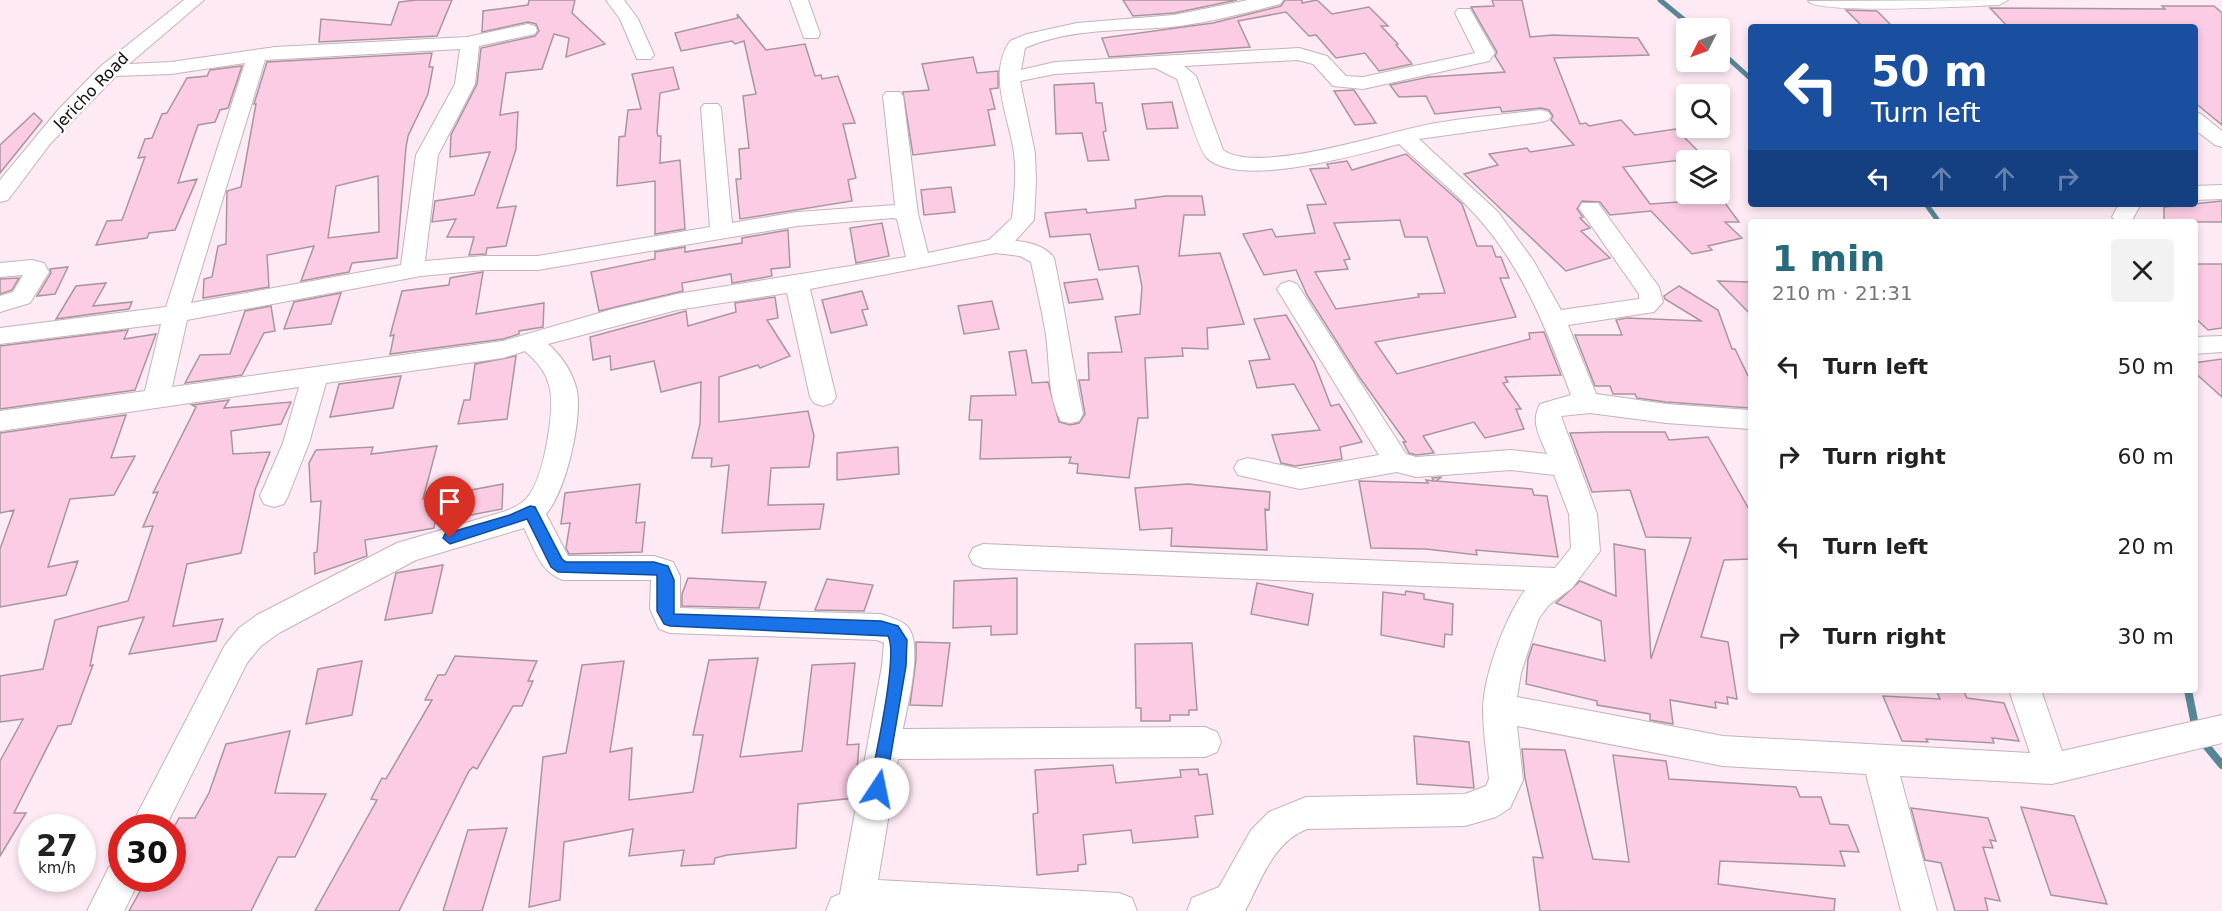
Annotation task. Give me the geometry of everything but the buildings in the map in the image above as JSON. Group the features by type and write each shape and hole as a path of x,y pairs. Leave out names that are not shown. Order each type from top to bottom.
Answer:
{"street":[{"name":"Jericho Road","path":"0,195 63,118 108,70 195,0"},
{"path":"615,0 629,19 644,55"},
{"path":"799,0 811,34"},
{"path":"996,246 1023,220 1026,168 1009,78 1012,57 1017,45 1042,34 1194,18 1226,8 1274,0"},
{"path":"1817,2 1851,4 1999,0"},
{"path":"1009,78 1055,68 1299,54 1320,60 1340,82 1363,83 1482,57 1485,53 1464,13"},
{"path":"108,70 171,68 257,56 467,43 528,30"},
{"path":"412,271 428,155 432,142 452,111 465,84 470,46 467,43"},
{"path":"156,399 176,314 257,56"},
{"path":"1159,63 1186,76 1214,153 1226,162 1309,160 1434,129 1541,116"},
{"path":"892,96 907,214 918,261"},
{"path":"711,108 722,231"},
{"path":"2198,121 2222,141"},
{"path":"1402,136 1489,216 1520,255 1554,319 1587,404"},
{"path":"2198,193 2222,192"},
{"path":"1554,319 1646,306 1651,302 1651,293 1590,208"},
{"path":"0,336 176,314 412,271 484,263 538,263 797,219 892,211 907,214"},
{"path":"0,420 531,343 576,328 677,302 797,284 996,246 1025,249 1042,258 1058,334 1062,375 1070,414"},
{"path":"0,270 32,267 36,268 37,272 22,297 0,304"},
{"path":"797,284 823,397"},
{"path":"1289,289 1396,462"},
{"path":"154,814 236,654 250,637 268,624 407,551 514,520 530,511 544,496 564,418 565,394 559,373 549,357 531,343"},
{"path":"2198,346 2222,344"},
{"path":"274,496 296,443 315,376"},
{"path":"1205,911 1232,898 1263,842 1281,823 1306,813 1466,810 1484,806 1498,797 1506,780 1499,708 1505,673 1526,614 1538,596 1562,580 1586,551 1587,540 1583,514 1547,420 1549,411 1557,406 1587,404 1654,413 1748,419"},
{"path":"1248,468 1300,479 1396,462 1416,467 1511,460 1563,466"},
{"path":"530,511 556,563 563,568 654,568 663,570 667,580 664,611 670,620 881,627 893,631 899,640 898,666 886,744 850,907"},
{"path":"983,556 1562,580"},
{"path":"2026,693 2052,769"},
{"path":"1499,708 1723,751 2052,769 2222,729"},
{"path":"886,744 1205,742"},
{"path":"1879,760 1919,911"},
{"path":"105,911 115,892"},
{"path":"850,907 873,897 1119,911"}],"waterway":[{"path":"1660,0 1682,18"},
{"path":"1730,60 1748,76"},
{"path":"1928,207 1937,219"},
{"path":"2189,693 2196,730"},
{"path":"2203,742 2222,765"}],"route":[{"path":"450,538 514,520 530,511 556,563 563,568 660,568 663,570 667,580 664,611 670,620 881,627 893,631 899,640 898,666 878,789"}]}
